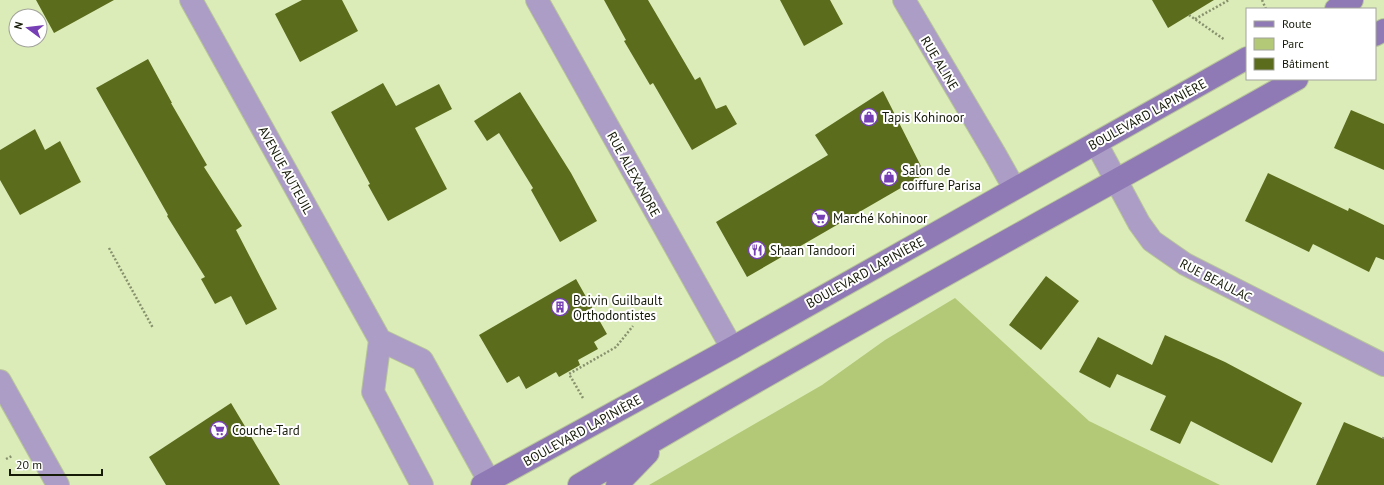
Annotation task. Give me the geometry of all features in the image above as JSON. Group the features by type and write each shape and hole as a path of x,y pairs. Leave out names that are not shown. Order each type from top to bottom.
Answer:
{"main road":[{"path":"1338,8 1352,0"},
{"name":"BOULEVARD LAPINIÈRE","path":"488,484 1246,59"},
{"path":"579,485 669,431 952,271 1117,181 1295,80"},
{"path":"617,485 669,431"}],"street":[{"name":"AVENUE AUTEUIL","path":"191,0 380,340"},
{"name":"RUE ALEXANDRE","path":"537,0 732,348"},
{"name":"RUE ALINE","path":"904,0 1014,188"},
{"name":"RUE BEAULAC","path":"1096,143 1146,233 1152,241 1171,256 1384,365"},
{"path":"422,485 373,392 380,340 422,360 488,484"},
{"path":"0,381 58,485"}],"path":[{"path":"1195,19 1229,0"},
{"path":"1189,15 1229,43"},
{"path":"108,248 153,328"},
{"path":"585,403 569,374 616,348 633,326"}],"green space":[{"path":"955,298 1089,421 1220,485 649,485 822,385 885,340"}],"building":[{"path":"36,0 114,0 54,33 48,22 48,8 40,8"},
{"path":"302,0 342,0 358,31 300,62 275,14"},
{"path":"604,0 648,0 695,80 700,77 716,109 726,105 737,124 692,150 653,83 650,85 624,41 626,40"},
{"path":"780,0 830,0 843,24 804,46"},
{"path":"1152,0 1214,0 1168,28"},
{"path":"148,59 171,103 207,165 204,167 242,226 236,230 277,309 246,325 231,296 215,304 201,279 205,277 167,216 168,215 96,88"},
{"path":"383,83 396,106 439,84 452,109 415,128 447,189 388,221 331,112"},
{"path":"883,91 925,174 747,277 716,222 828,155 815,135"},
{"path":"520,92 571,173 597,221 560,242 531,190 533,188 499,133 487,141 474,121"},
{"path":"1351,110 1384,124 1384,170 1334,148"},
{"path":"35,129 45,150 60,141 81,182 20,215 0,180 0,150"},
{"path":"1268,173 1348,211 1349,208 1384,225 1384,260 1376,257 1369,272 1313,244 1309,252 1245,221"},
{"path":"1046,276 1079,301 1041,350 1009,325"},
{"name":"Boivin Guilbault Orthodontistes","path":"576,279 607,334 594,342 598,349 578,360 580,365 559,377 556,372 526,389 519,376 507,383 479,335"},
{"path":"1165,335 1225,362 1302,403 1272,463 1191,421 1180,444 1150,430 1166,396 1117,374 1110,388 1079,372 1098,337 1152,365"},
{"name":"Couche-Tard","path":"231,403 280,485 166,485 149,457"},
{"path":"1344,422 1384,439 1384,485 1316,485"}],"place":[{"name":"Tapis Kohinoor","path":"869,117"},
{"name":"Salon de coiffure Parisa","path":"889,177"},
{"name":"Marché Kohinoor","path":"820,218"},
{"name":"Shaan Tandoori","path":"757,250"},
{"name":"Boivin Guilbault Orthodontistes","path":"560,307"},
{"name":"Couche-Tard","path":"219,430"}]}
